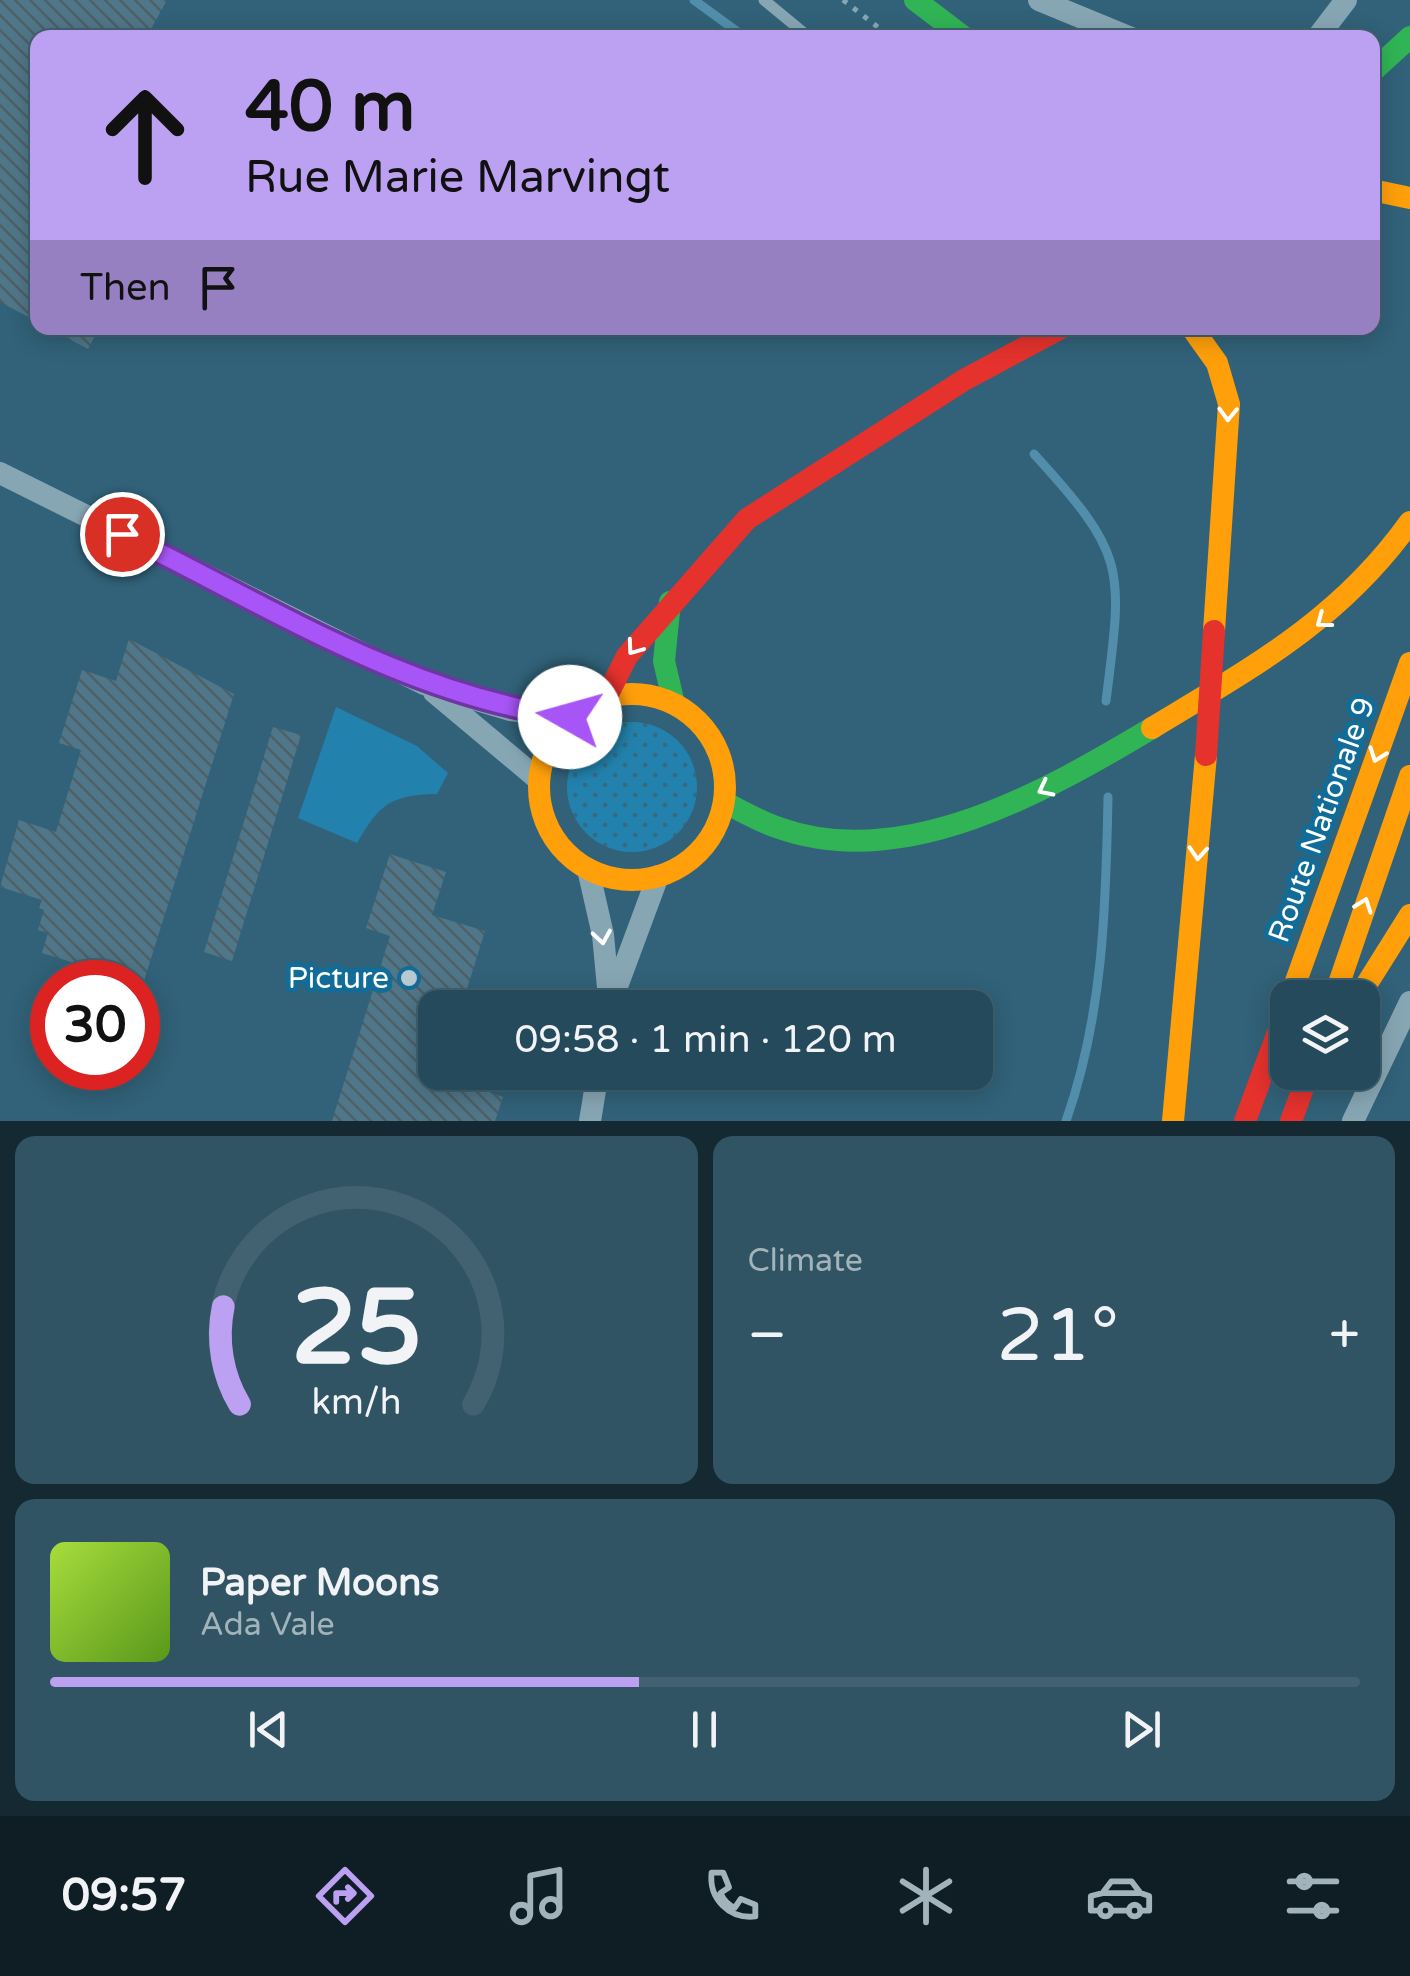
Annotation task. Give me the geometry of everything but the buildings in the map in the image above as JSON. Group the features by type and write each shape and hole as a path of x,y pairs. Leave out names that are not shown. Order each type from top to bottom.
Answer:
{"main road":[{"path":"915,0 956,30"},
{"path":"1380,65 1410,37"},
{"path":"1380,192 1410,198"},
{"path":"1380,214 1410,213"},
{"path":"964,380 1019,335"},
{"path":"606,698 627,656 670,602 747,519 964,380 1048,335"},
{"path":"1173,1121 1184,1041 1229,404 1227,382 1212,351 1198,335"},
{"path":"724,802 772,829 834,837 918,830 1004,808 1094,762 1323,622 1370,578 1410,522"},
{"path":"670,602 664,660 674,704"},
{"name":"Route Nationale 9","path":"1296,980 1410,662"},
{"path":"628,694 674,704 693,717 714,745 725,778 724,802 718,822 702,848 677,868 634,880 588,869 566,853 550,832 541,807 539,780 554,735 570,717 606,698 628,694"},
{"path":"1340,980 1410,776"},
{"path":"1369,980 1410,916"},
{"path":"1245,1121 1270,1054"},
{"path":"1291,1121 1302,1090"}],"street":[{"path":"1040,0 1111,30"},
{"path":"1322,30 1346,0"},
{"path":"0,473 424,684 510,710 570,717"},
{"path":"424,684 539,780"},
{"path":"588,869 603,936 608,990"},
{"path":"615,990 658,876"},
{"path":"1353,1121 1410,1002"},
{"path":"590,1121 595,1090"}],"lane":[{"path":"764,0 800,30"}],"path":[{"path":"843,0 882,30"}],"shaded area":[{"path":"336,707 417,746 448,773 437,794 388,804 357,843 298,818"},
{"path":"632,722 657,727 678,741 692,762 697,787 692,812 678,833 657,847 632,852 607,847 586,833 572,812 567,787 572,762 586,741 607,727"}],"waterway":[{"path":"694,0 735,30"},
{"path":"1034,454 1087,517 1111,565 1115,620 1106,701"},
{"path":"1066,1121 1095,1002 1104,921 1108,797"}],"traffic: fast":[{"path":"915,0 954,30"},
{"path":"1380,65 1410,37"},
{"path":"670,602 664,661 674,704"},
{"path":"724,802 772,826 827,839 876,840 925,832 1022,799 1152,728"}],"traffic: slow":[{"path":"1380,192 1410,198"},
{"path":"1197,335 1217,363 1229,404 1214,631"},
{"path":"1152,728 1293,639 1354,587 1410,522"},
{"path":"1296,980 1410,663"},
{"path":"632,694 667,702 697,722 717,752 725,787 717,822 697,852 667,872 632,880 597,872 567,852 547,822 539,787 547,752 567,722 597,702 632,694"},
{"path":"1173,1121 1206,755"},
{"path":"1340,980 1410,776"},
{"path":"1369,980 1410,915"}],"traffic: jam":[{"path":"606,698 627,656 747,519 964,380 1048,335"},
{"path":"1206,755 1214,631"},
{"path":"1245,1121 1270,1054"},
{"path":"1291,1121 1302,1090"}],"place":[{"name":"Picture","path":"409,978"}],"route":[{"path":"122,534 424,684 510,710 570,717"}]}
